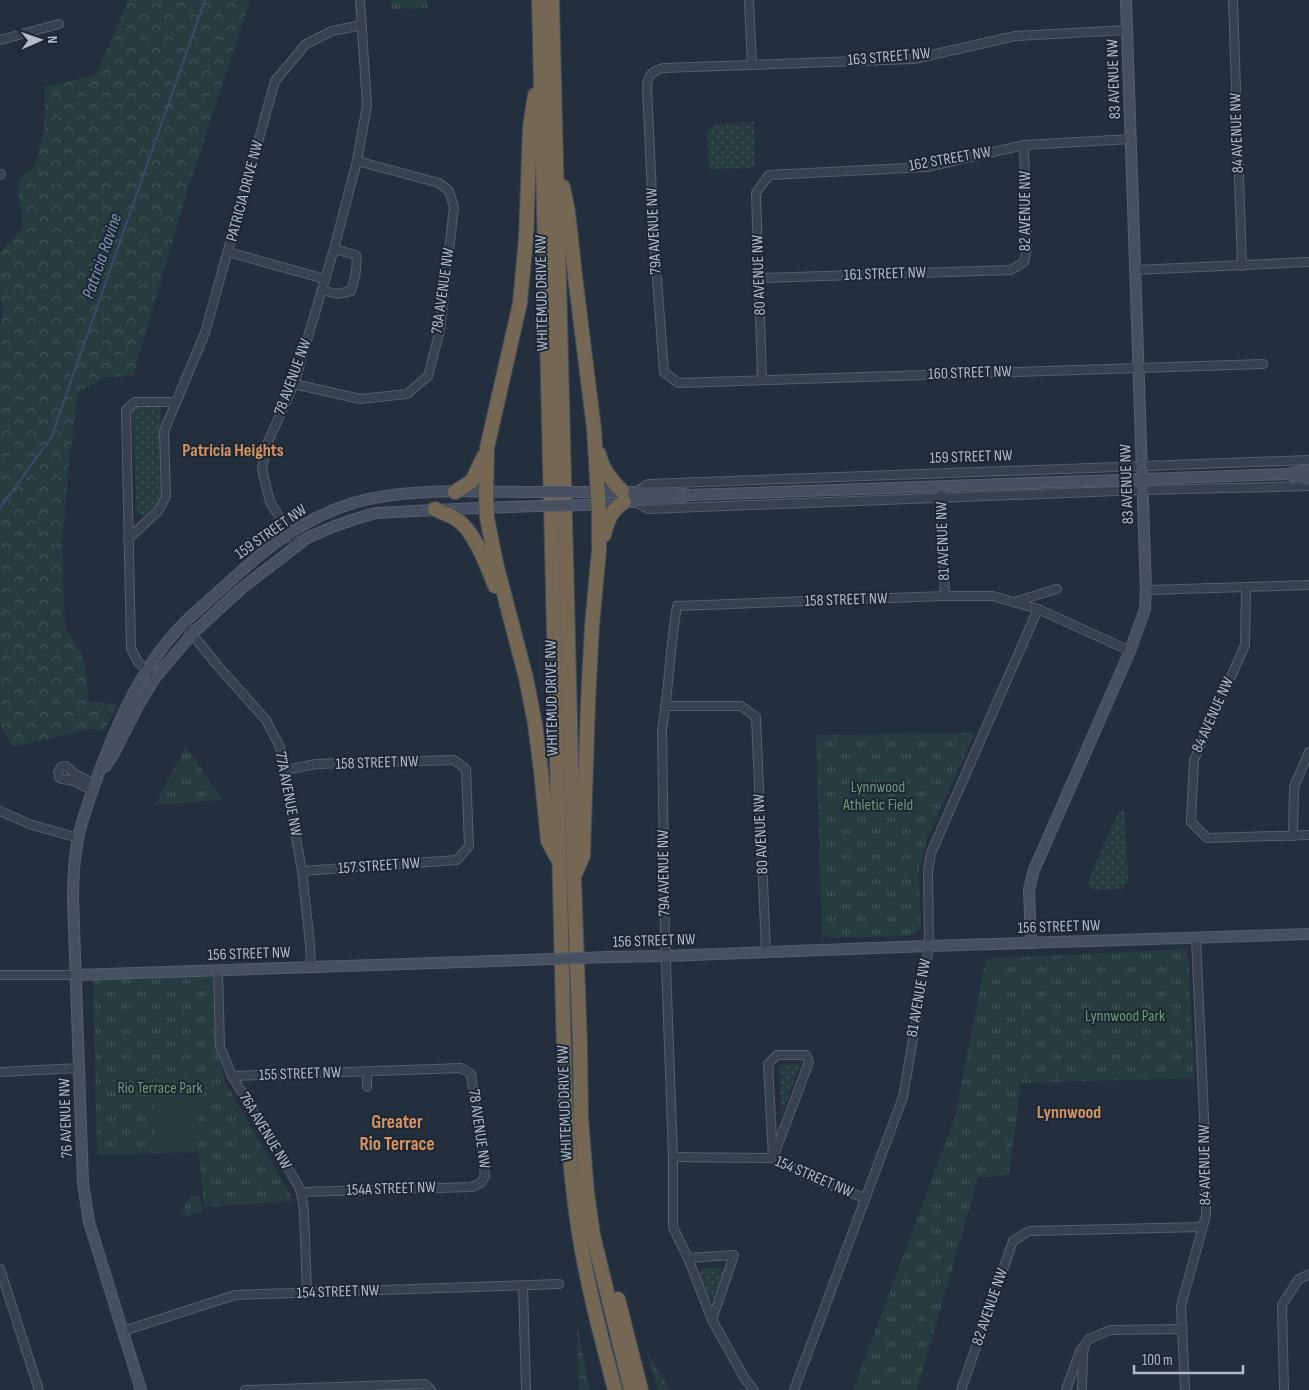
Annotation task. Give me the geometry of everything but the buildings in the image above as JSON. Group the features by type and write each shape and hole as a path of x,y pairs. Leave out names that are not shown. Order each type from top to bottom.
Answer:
{"highway":[{"name":"WHITEMUD DRIVE NW","path":"539,0 565,1098 569,1158 577,1220 588,1282 615,1390"},
{"name":"WHITEMUD DRIVE NW","path":"552,0 581,1118 587,1193 593,1235 631,1390"},
{"path":"540,63 531,116 526,238 520,303 488,448 486,492 487,518 496,563 526,678 535,724 548,841 559,862"},
{"path":"556,155 568,212 594,429 601,462 616,485 630,497 615,508 610,515 599,550"},
{"path":"574,878 583,856 588,702 599,550 593,496 594,429"},
{"path":"455,492 472,480 488,448"},
{"path":"435,510 456,519 473,538 494,584 520,654"},
{"path":"600,1266 614,1286 641,1390"}],"street":[{"name":"78 AVENUE NW","path":"297,545 270,502 262,469 267,444 294,384 334,248 357,161 367,106 360,0"},
{"path":"749,0 752,65"},
{"name":"83 AVENUE NW","path":"1031,943 1029,890 1034,870 1130,651 1145,609 1143,485 1126,0"},
{"name":"84 AVENUE NW","path":"1233,0 1242,266"},
{"path":"0,40 59,24"},
{"name":"PATRICIA DRIVE NW","path":"128,539 158,511 166,497 164,431 205,333 275,82 306,44 332,32 362,25"},
{"name":"163 STREET NW","path":"651,74 663,68 914,59 1015,36 1128,30"},
{"name":"79A AVENUE NW","path":"651,74 647,83 647,97 654,239 664,372 678,382"},
{"name":"162 STREET NW","path":"768,175 928,167 1024,145 1131,139"},
{"name":"82 AVENUE NW","path":"1011,270 1024,262 1027,248 1024,145"},
{"name":"78A AVENUE NW","path":"294,384 360,399 407,394 428,376 440,330 454,207 448,191 439,183 357,161"},
{"name":"80 AVENUE NW","path":"762,380 756,193 768,175"},
{"path":"322,290 337,294 351,291 355,278 356,255 334,248"},
{"path":"228,252 325,279"},
{"path":"1135,270 1309,262"},
{"name":"161 STREET NW","path":"760,278 1011,270"},
{"name":"160 STREET NW","path":"678,382 1263,364"},
{"path":"155,678 138,662 131,648 126,410 135,402 176,402"},
{"name":"159 STREET NW","path":"630,497 648,484 1309,460"},
{"name":"159 STREET NW","path":"630,497 648,510 942,499 1288,474 1309,470"},
{"name":"159 STREET NW","path":"1288,474 1309,480"},
{"name":"159 STREET NW","path":"78,838 94,787 126,707 146,670 164,645 254,559 310,521 353,503 398,494 455,492 530,492 666,500 691,495 941,486 1309,486"},
{"name":"81 AVENUE NW","path":"941,486 945,596"},
{"name":"159 STREET NW","path":"94,787 155,678 193,633 241,589 307,538 335,526 376,513 487,507 584,505 593,496"},
{"path":"1146,590 1309,585"},
{"name":"84 AVENUE NW","path":"1246,588 1244,645 1194,760 1191,822 1207,838 1293,836"},
{"path":"1014,602 1057,589"},
{"name":"158 STREET NW","path":"677,606 945,596 993,596 1038,609 1130,651"},
{"name":"79A AVENUE NW","path":"677,606 662,729 665,956 673,1157 673,1227 688,1258 712,1320 745,1379 754,1390"},
{"name":"81 AVENUE NW","path":"794,1390 903,1097 929,946 928,872 931,853 1038,609"},
{"name":"77A AVENUE NW","path":"184,624 217,665 266,720 280,747 302,871 311,967"},
{"name":"80 AVENUE NW","path":"666,706 741,706 756,717 766,952"},
{"path":"1309,752 1294,787 1293,836 1309,835"},
{"name":"158 STREET NW","path":"285,770 316,764 454,760 466,769 469,846 457,860"},
{"path":"0,811 32,825 78,838"},
{"name":"76 AVENUE NW","path":"78,838 73,879 83,1183 87,1213 141,1390"},
{"name":"157 STREET NW","path":"302,871 457,860"},
{"name":"156 STREET NW","path":"0,975 76,975 1309,934"},
{"name":"84 AVENUE NW","path":"1185,1390 1181,1306 1206,1216 1206,1162 1196,938"},
{"name":"76A AVENUE NW","path":"218,970 220,1046 232,1076 301,1192 304,1211 307,1293"},
{"path":"777,1055 806,1055 809,1062 773,1158 768,1064 777,1055"},
{"path":"0,1072 79,1068"},
{"name":"155 STREET NW","path":"232,1076 461,1068 471,1074"},
{"path":"367,1072 367,1088"},
{"name":"78 AVENUE NW","path":"471,1074 485,1176 481,1183"},
{"name":"154 STREET NW","path":"673,1157 773,1158 819,1181 865,1198"},
{"name":"154A STREET NW","path":"301,1192 471,1187 481,1183"},
{"name":"82 AVENUE NW","path":"962,1390 1013,1241 1029,1231 1202,1227"},
{"path":"688,1258 734,1255 712,1320"},
{"path":"0,1269 39,1390"},
{"path":"1284,1390 1282,1305 1298,1280 1309,1274"},
{"name":"154 STREET NW","path":"122,1331 227,1297 243,1295 559,1284"},
{"path":"522,1286 526,1390"},
{"path":"1066,1390 1080,1351 1089,1338 1110,1330 1183,1328"},
{"path":"1082,1390 1083,1353 1089,1338"},
{"path":"245,1390 424,1384 431,1390"}],"green space":[{"path":"128,0 250,0 188,189 133,376 106,377 78,392 67,482 62,550 65,627 84,659 89,701 118,705 104,731 90,729 13,747 0,724 0,324 3,317 0,292 0,253 23,227 17,181 35,165 44,130 45,87 96,75"},
{"path":"391,0 427,0 428,8 391,9"},
{"path":"754,122 755,165 750,168 709,169 707,131 717,124"},
{"path":"137,404 157,405 161,409 162,492 158,503 144,518 137,514 132,408"},
{"name":"Lynnwood Athletic Field","path":"975,733 927,839 919,869 921,927 913,935 822,938 816,735"},
{"path":"186,746 223,800 155,805"},
{"path":"1119,810 1125,812 1128,881 1122,889 1093,890 1087,884"},
{"name":"Lynnwood Park","path":"1188,949 1194,1078 1021,1083 1009,1175 978,1178 917,1390 853,1390 955,1117 986,959"},
{"name":"Rio Terrace Park","path":"212,977 215,1042 225,1082 294,1201 204,1207 199,1152 97,1155 93,980"},
{"path":"800,1064 781,1116 779,1065"},
{"path":"193,1080 196,1148 156,1150 153,1081"},
{"path":"199,1196 204,1211 186,1217 183,1209 190,1197"},
{"path":"702,1268 720,1268 723,1273 714,1297 709,1299 705,1297 698,1274"},
{"path":"577,1325 590,1390 579,1390"},
{"path":"646,1350 670,1390 658,1390"}],"waterway":[{"name":"Patricia Ravine","path":"0,508 51,438 205,0"}],"district":[{"name":"Patricia Heights","path":"233,450"},
{"name":"Lynnwood","path":"1069,1112"},
{"name":"Greater Rio Terrace","path":"397,1133"}]}
